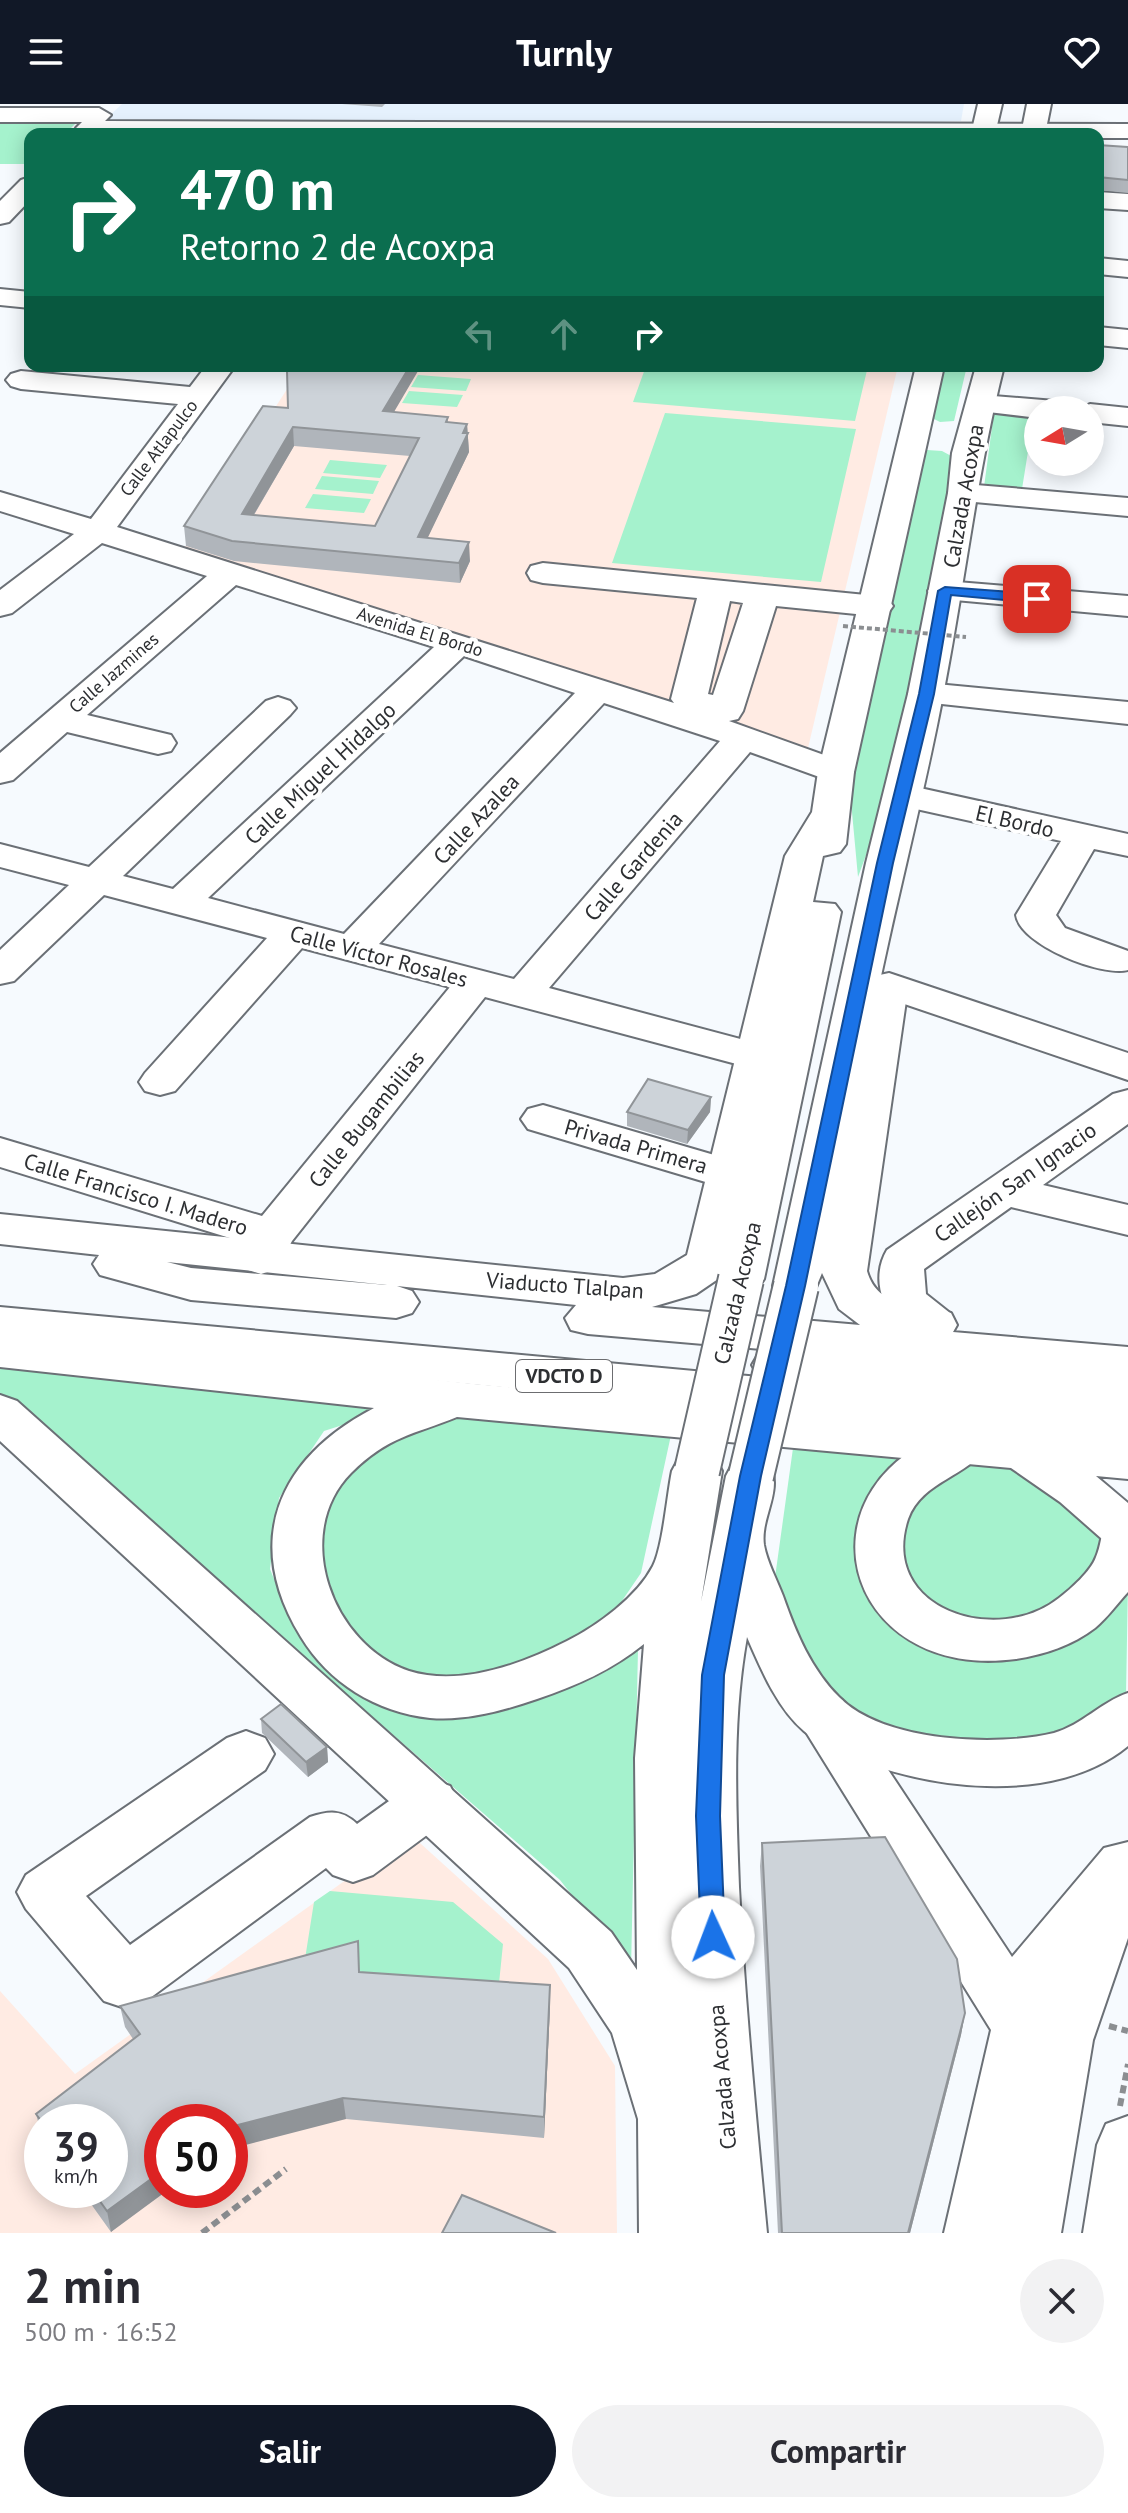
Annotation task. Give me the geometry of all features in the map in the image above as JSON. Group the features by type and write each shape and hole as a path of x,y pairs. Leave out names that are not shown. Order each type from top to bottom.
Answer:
{"main road":[{"path":"128,128 126,119 139,104"},
{"path":"984,128 990,104"},
{"path":"1104,132 1128,131 1112,104"},
{"path":"1035,128 1045,105"},
{"path":"697,128 705,124 941,108"},
{"path":"221,128 265,114 376,118 417,110 635,111 931,128"},
{"path":"0,115 95,120 120,128"},
{"path":"805,128 879,123"},
{"path":"1104,151 1128,150"},
{"path":"0,216 24,174"},
{"path":"1104,200 1128,202"},
{"path":"1104,267 1128,269"},
{"path":"0,297 24,299"},
{"path":"1104,337 1128,339"},
{"name":"Calle Atlapulco","path":"0,606 98,531 217,372"},
{"name":"Calzada Acoxpa","path":"671,2233 663,1758 667,1677 678,1571 697,1471 800,1021 825,890 828,816 836,772 929,372"},
{"name":"Calzada Acoxpa","path":"735,2233 715,1997 708,1816 713,1675 751,1476 796,1286 926,694 974,428 988,372"},
{"path":"0,405 27,373 198,397"},
{"path":"1104,414 1128,417"},
{"path":"915,433 942,442 974,428 1024,417"},
{"path":"964,493 1128,507"},
{"name":"Avenida El Bordo","path":"0,501 458,643 743,737 836,772"},
{"path":"543,573 876,606"},
{"name":"Calle Jazmines","path":"0,772 229,574"},
{"path":"716,590 689,699 725,711 763,594"},
{"path":"945,591 1128,606"},
{"name":"Calle Miguel Hidalgo","path":"181,903 458,643"},
{"name":"Calle Azalea","path":"353,948 598,689"},
{"path":"926,694 1128,713"},
{"path":"0,972 278,708"},
{"path":"61,720 158,743"},
{"name":"Calle Gardenia","path":"523,994 743,737"},
{"path":"902,795 910,852 844,1271 850,1292 858,1301 884,1317 1128,1345"},
{"name":"El Bordo","path":"902,795 1128,845"},
{"name":"Viaducto Tlalpan","path":"0,1231 266,1247 623,1294 657,1291 686,1280 708,1262 759,1057 804,856 828,816"},
{"path":"1083,836 1036,915 1037,923 1051,936 1117,961"},
{"name":"Calle Víctor Rosales","path":"0,855 759,1057"},
{"path":"160,1082 294,932"},
{"name":"Calle Bugambilias","path":"266,1247 476,982"},
{"path":"889,985 1128,1067"},
{"name":"Callejón San Ignacio","path":"903,1261 1128,1104"},
{"name":"Privada Primera","path":"543,1119 729,1174"},
{"name":"Calle Francisco I. Madero","path":"0,1152 266,1247"},
{"path":"1003,1190 1128,1220"},
{"path":"850,1228 852,1236 866,1250 903,1261 899,1272 903,1297 920,1317 933,1325"},
{"path":"0,1231 191,1284 1128,1364"},
{"name":"VDCTO D","path":"0,1293 1128,1397"},
{"name":"VDCTO D","path":"0,1323 1128,1429"},
{"path":"0,1350 474,1401 1128,1461"},
{"path":"474,1401 403,1414 362,1434 329,1462 306,1500 296,1544 302,1589 322,1631 356,1667 400,1690 425,1696 493,1692 545,1675 603,1647 651,1609 678,1571"},
{"path":"0,1413 590,1950 639,2023 669,2119"},
{"path":"963,1445 908,1480 889,1504 879,1527 877,1550 882,1575 902,1608 938,1633 978,1640 1018,1639 1060,1627 1080,1614 1119,1565 1127,1531 1078,1489 1020,1450"},
{"path":"737,1541 773,1640 794,1681 823,1716 952,1911 1022,2027"},
{"path":"823,1716 862,1739 905,1756 956,1765 1045,1757 1090,1743 1128,1715"},
{"path":"246,1754 46,1892 125,1982 330,1834 353,1858 430,1802"},
{"path":"976,2233 1035,1970 1126,1863"},
{"path":"1029,2233 1063,2040 1126,1863"},
{"path":"1115,2233 1128,2145"}],"path":[{"path":"843,626 966,637"},
{"path":"202,2233 286,2169"}],"shaded area":[{"path":"122,104 964,104 961,121 904,123 115,124 107,118"},
{"path":"298,372 897,372 808,748 181,553"},
{"path":"410,1834 548,1959 615,2066 617,2233 0,2233 0,1991 75,2074"}],"green space":[{"path":"0,118 80,119 71,128 24,128 24,164 0,164"},
{"path":"644,372 867,372 855,421 633,402"},
{"path":"939,372 966,372 954,421 940,422 928,416"},
{"path":"418,375 471,379 466,391 411,387"},
{"path":"409,391 463,395 457,407 402,403"},
{"path":"994,412 1024,414 1022,489 984,487"},
{"path":"665,413 856,429 821,582 612,563"},
{"path":"942,451 955,458 892,784 858,877 848,769 920,453"},
{"path":"330,460 387,465 380,478 323,473"},
{"path":"322,476 379,481 373,494 315,489"},
{"path":"313,494 371,499 364,513 305,508"},
{"path":"0,1368 405,1405 324,1431 279,1498 270,1569 292,1624 364,1692 418,1716 477,1712 638,1649 631,1970 560,1880 0,1393"},
{"path":"473,1413 671,1435 641,1573 613,1614 531,1665 444,1682 370,1658 331,1609 319,1554 327,1497 356,1457 400,1431"},
{"path":"794,1441 926,1457 863,1543 945,1643 1128,1581 1126,1695 1084,1730 982,1754 876,1727 825,1692 772,1599"},
{"path":"973,1455 1015,1463 1104,1533 1083,1595 1038,1623 973,1628 899,1581 901,1503"},
{"path":"330,1891 453,1902 503,1944 497,2003 302,1978 314,1902"}],"building":[{"path":"1104,145 1128,147 1128,180 1104,178"},
{"path":"287,372 406,372 383,411 448,417 446,422 467,424 463,433 468,433 418,537 469,542 459,563 232,541 184,526 263,406 288,408","holes":["293,427 419,438 375,526 242,514"]},
{"path":"648,1079 711,1097 688,1130 627,1112"},
{"path":"281,1704 327,1747 306,1762 261,1719"},
{"path":"885,1837 957,1959 965,2013 908,2233 782,2233 762,1843"},
{"path":"358,1941 359,1972 550,1985 544,2117 343,2098 248,2122 248,2104 144,2104 144,2184 128,2196 128,2104 49,2104 140,2034 120,2006"},
{"path":"462,2195 556,2233 442,2233"}],"route":[{"path":"713,1937 708,1816 713,1675 737,1541 796,1286 885,863 926,694 945,591 1037,599"}]}
